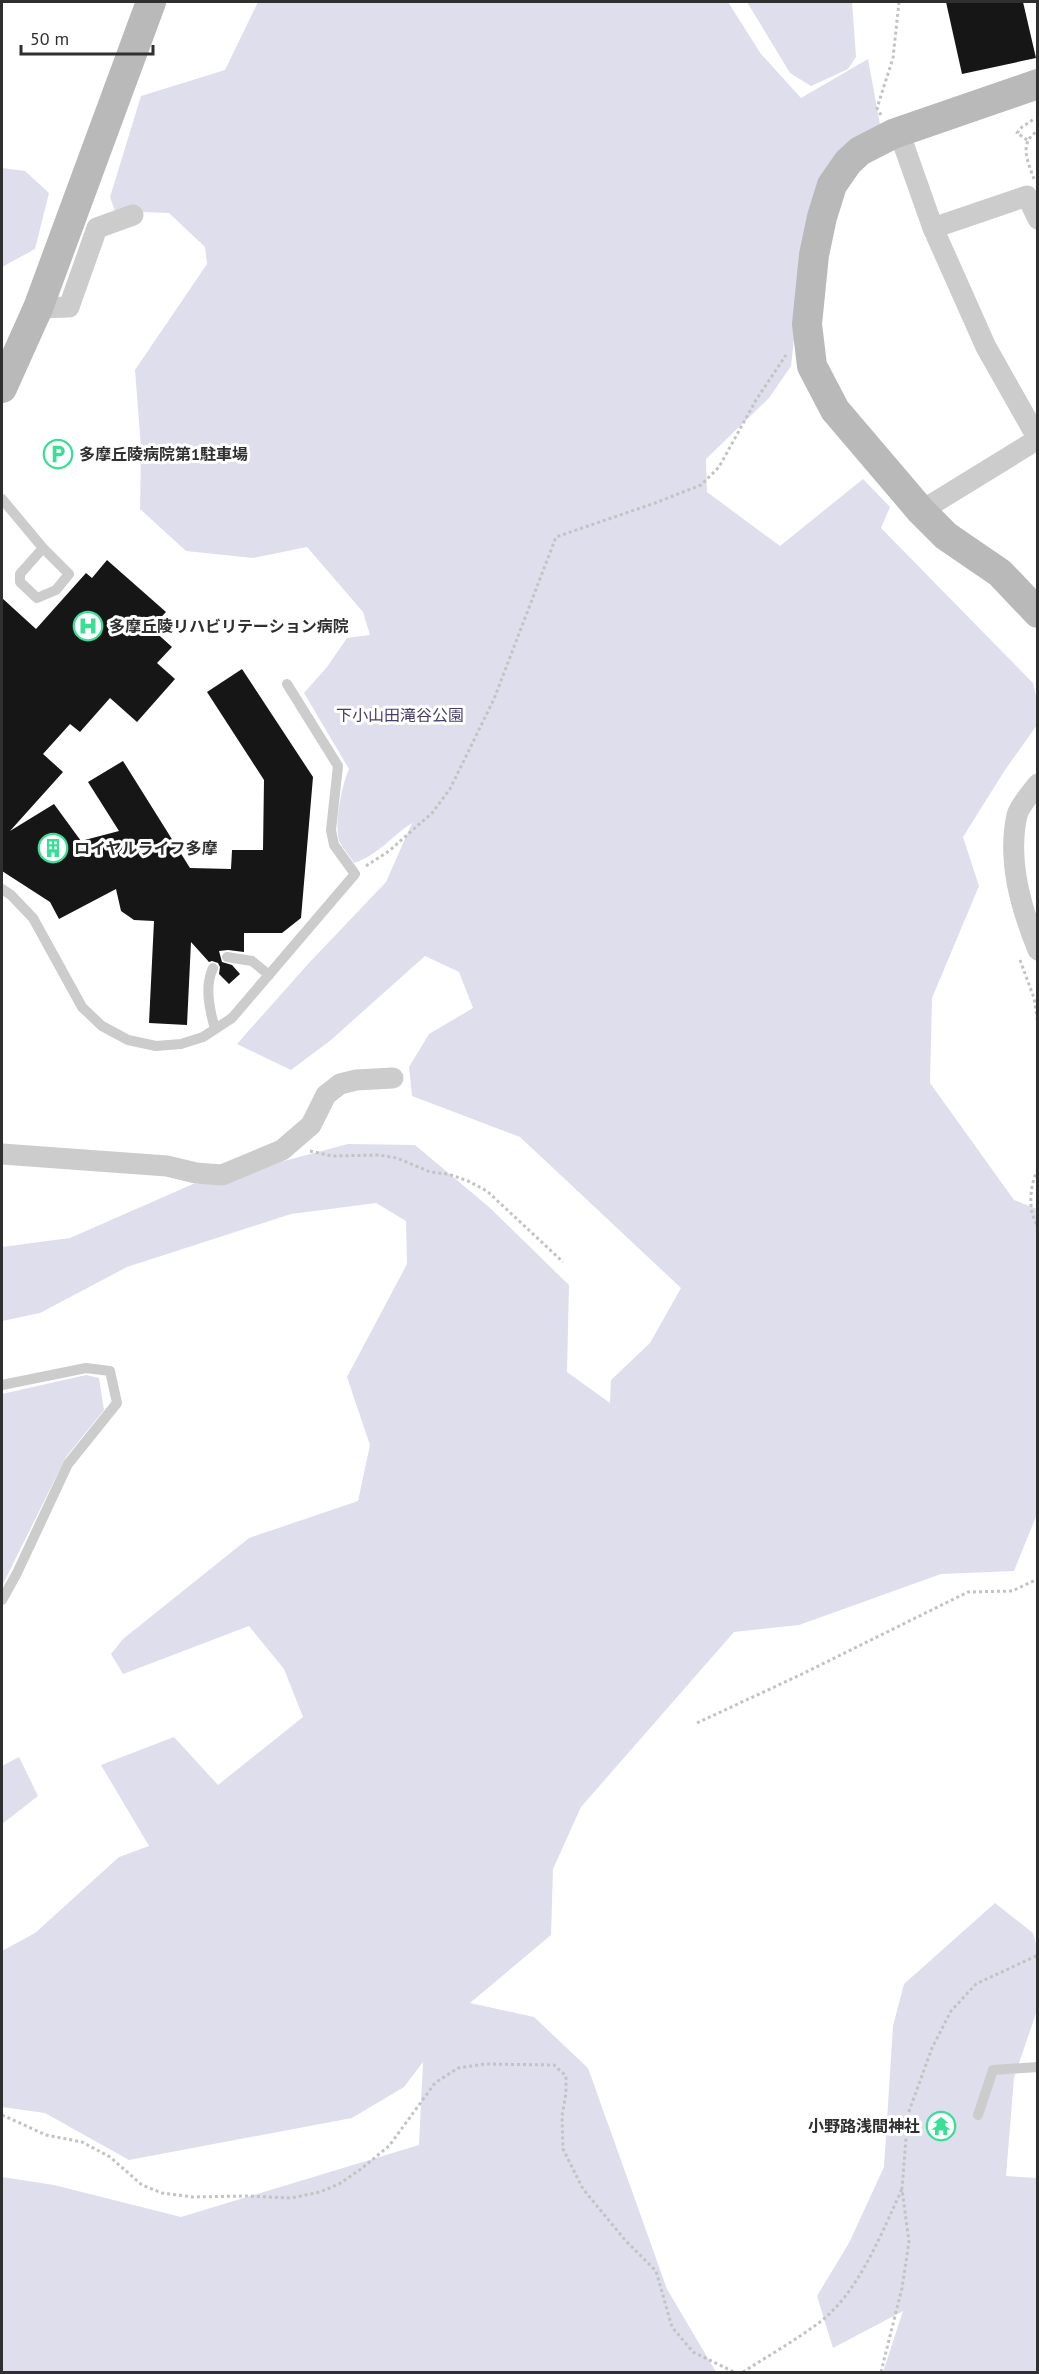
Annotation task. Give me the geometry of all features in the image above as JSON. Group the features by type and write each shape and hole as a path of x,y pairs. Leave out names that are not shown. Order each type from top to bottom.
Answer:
{"street":[{"path":"2,388 38,308 151,2"},
{"path":"1038,84 896,133 860,152 839,173 832,185 814,255 807,324 812,366 835,410 921,511 946,536 1000,573 1038,613"},
{"path":"896,133 933,228 986,347 1038,439 921,511"},
{"path":"933,228 1027,196 1038,219"},
{"path":"38,308 69,307 97,228 133,215"},
{"path":"1038,784 1018,813 1014,863 1024,914 1038,950"},
{"path":"2,1154 167,1166 196,1173 222,1175 282,1150 311,1125 326,1095 339,1084 356,1080 393,1078"}],"lane":[{"path":"2,499 43,548 69,574 56,590 37,598 20,582 20,574 43,548"},
{"path":"2,889 33,918 82,1007 102,1026 128,1040 156,1046 181,1044 203,1036 232,1018 355,874 334,845 331,830 338,765 287,684"},
{"path":"227,957 252,961 269,975"},
{"path":"213,968 210,974 209,1008 215,1029"},
{"path":"2,1385 86,1368 110,1371 117,1403 68,1464 2,1600"},
{"path":"978,2115 993,2070 1038,2067"}],"path":[{"path":"896,133 877,108 894,58 899,2"},
{"path":"1027,140 1017,133 1034,119"},
{"path":"1036,186 1025,148 1027,140 1038,130"},
{"path":"355,874 389,851 432,813 450,789 494,699 556,537 701,485 719,467 756,400 807,324"},
{"path":"282,1150 306,1150 332,1156 379,1155 397,1158 430,1172 448,1174 468,1181 487,1191 563,1262"},
{"path":"1038,1169 1032,1184 1032,1212 1038,1226"},
{"path":"697,1723 968,1592 1012,1591 1038,1579"},
{"path":"881,2373 902,2288 909,2242 902,2189 908,2114 932,2048 951,2011 976,1984 1038,1955"},
{"path":"2,2115 46,2135 82,2142 110,2157 142,2186 162,2193 193,2197 291,2198 320,2192 361,2169 389,2146 435,2083 458,2068 485,2064 554,2065 566,2076 562,2116 563,2149 583,2189 625,2240 656,2271 672,2327 693,2352 734,2373"},
{"path":"742,2373 822,2321 849,2290 873,2252 902,2189"}],"green space":[{"name":"下小山田滝谷公園","path":"258,2 728,2 761,54 801,98 868,59 881,130 835,164 801,276 791,366 769,398 706,459 707,492 780,546 863,479 890,507 881,528 1033,683 1037,701 1037,725 1005,770 963,837 979,886 932,998 930,1083 1014,1200 1037,1209 1037,1514 1014,1571 941,1574 799,1625 734,1632 581,1807 553,1869 551,1935 470,2003 534,2017 588,2068 667,2289 716,2372 2,2372 2,2177 54,2185 181,2217 419,2145 423,2062 404,2087 352,2118 129,2160 45,2113 2,2107 2,1951 35,1933 119,1857 149,1846 101,1765 174,1737 218,1785 303,1717 284,1669 249,1626 123,1674 111,1654 123,1639 249,1538 358,1501 370,1445 347,1377 407,1264 406,1221 376,1203 291,1214 127,1267 40,1313 2,1321 2,1247 70,1238 193,1184 227,1182 280,1162 348,1144 415,1145 489,1207 569,1285 567,1372 610,1403 611,1380 650,1343 681,1288 520,1137 412,1096 409,1067 429,1034 473,1008 459,972 425,956 331,1040 291,1070 237,1044 308,964 386,882 412,823 378,850 354,863 340,843 337,827 339,806 349,769 304,693 327,667 347,638 370,635 363,612 307,547 253,558 186,551 140,509 141,448 135,370 207,264 205,247 169,213 115,211 110,197 141,96 225,70"},
{"path":"747,2 852,2 856,57 848,69 811,86 790,73"},
{"path":"2,168 25,171 49,193 35,249 2,267"},
{"path":"86,1375 99,1378 104,1410 66,1457 2,1586 2,1394"},
{"path":"19,1757 38,1796 2,1824 2,1766"},
{"path":"995,1903 1033,1933 1037,1948 1037,2010 1014,2078 1006,2176 1037,2178 1037,2372 883,2372 903,2311 833,2348 817,2296 849,2243 884,2167 893,2026 904,1984"}],"building":[{"path":"946,2 1023,2 1036,58 962,74"},
{"path":"107,560 166,612 151,628 172,647 157,663 175,679 137,722 110,698 80,732 70,724 43,754 63,772 10,831 54,804 81,841 119,831 88,782 123,761 190,868 231,869 232,850 263,850 264,780 207,692 242,669 313,777 301,918 282,933 244,933 244,952 219,951 222,962 232,965 240,974 229,984 219,974 218,963 209,962 191,942 187,1025 149,1023 154,921 134,920 121,911 116,889 59,919 50,902 2,871 2,598 36,629 86,573 92,578"}],"place":[{"name":"多摩丘陵病院第1駐車場","path":"58,454"},
{"name":"多摩丘陵リハビリテーション病院","path":"88,626"},
{"name":"ロイヤルライフ多摩","path":"53,848"},
{"name":"小野路浅間神社","path":"941,2126"}]}
